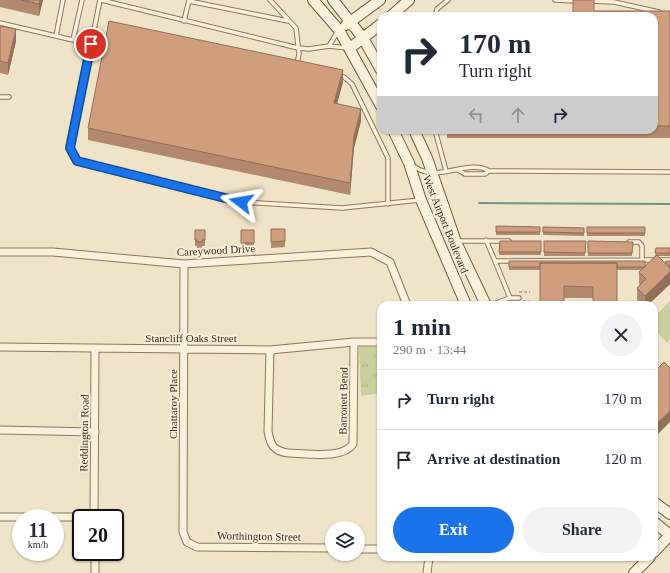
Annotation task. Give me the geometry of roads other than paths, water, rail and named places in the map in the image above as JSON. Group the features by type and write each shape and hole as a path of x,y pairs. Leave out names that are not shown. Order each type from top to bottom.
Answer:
{"main road":[{"path":"313,0 339,30 377,99"},
{"path":"333,0 363,38 377,63"},
{"path":"339,30 380,0"},
{"path":"396,12 409,0"},
{"path":"350,48 377,27"},
{"name":"West Airport Boulevard","path":"395,134 409,163 421,200 464,301"},
{"name":"West Airport Boulevard","path":"416,134 432,172 456,241 484,301"},
{"path":"441,247 456,241"},
{"path":"658,505 670,514"},
{"path":"658,525 670,535 658,548"},
{"path":"634,573 646,561"}],"street":[{"name":"Careywood Drive","path":"0,252 52,252 184,264 371,252 390,262 405,301"},
{"name":"Chattaroy Place","path":"184,264 183,532 187,542"},
{"name":"Stancliff Oaks Street","path":"0,347 270,350 354,342 377,342"},
{"name":"Barronett Bend","path":"270,350 268,430 273,447 280,452 288,453 338,454 350,449 353,444 354,342"},
{"name":"Reddington Road","path":"94,509 95,349"},
{"path":"0,430 95,432"},
{"path":"0,517 72,517"},
{"name":"Worthington Street","path":"187,542 197,547 325,548"},
{"path":"365,549 377,549"},
{"path":"95,561 96,573"},
{"path":"427,573 429,561"}],"lane":[{"path":"56,36 63,0"},
{"path":"0,23 73,40 82,0"},
{"path":"350,48 329,46 309,49 298,48 101,0 70,148 77,161 241,202 342,208 421,200"},
{"path":"270,0 296,28 298,48 296,63 299,67"},
{"path":"436,12 437,9 448,0"},
{"path":"555,0 579,1"},
{"path":"184,21 189,1 289,22"},
{"path":"586,1 610,1 663,12"},
{"path":"329,46 339,30"},
{"path":"333,73 344,77 352,84 388,158 388,204"},
{"path":"0,97 9,97"},
{"path":"436,134 446,171"},
{"path":"409,163 423,172 458,170 464,168 485,168 489,171 670,172"},
{"path":"458,170 465,174 486,174 489,171"},
{"path":"486,240 510,298"},
{"path":"456,241 517,241"},
{"path":"624,242 639,242 642,246 642,260"},
{"path":"495,261 670,260"},
{"path":"501,301 510,298 519,300"}],"waterway":[{"path":"479,203 670,204"}]}
